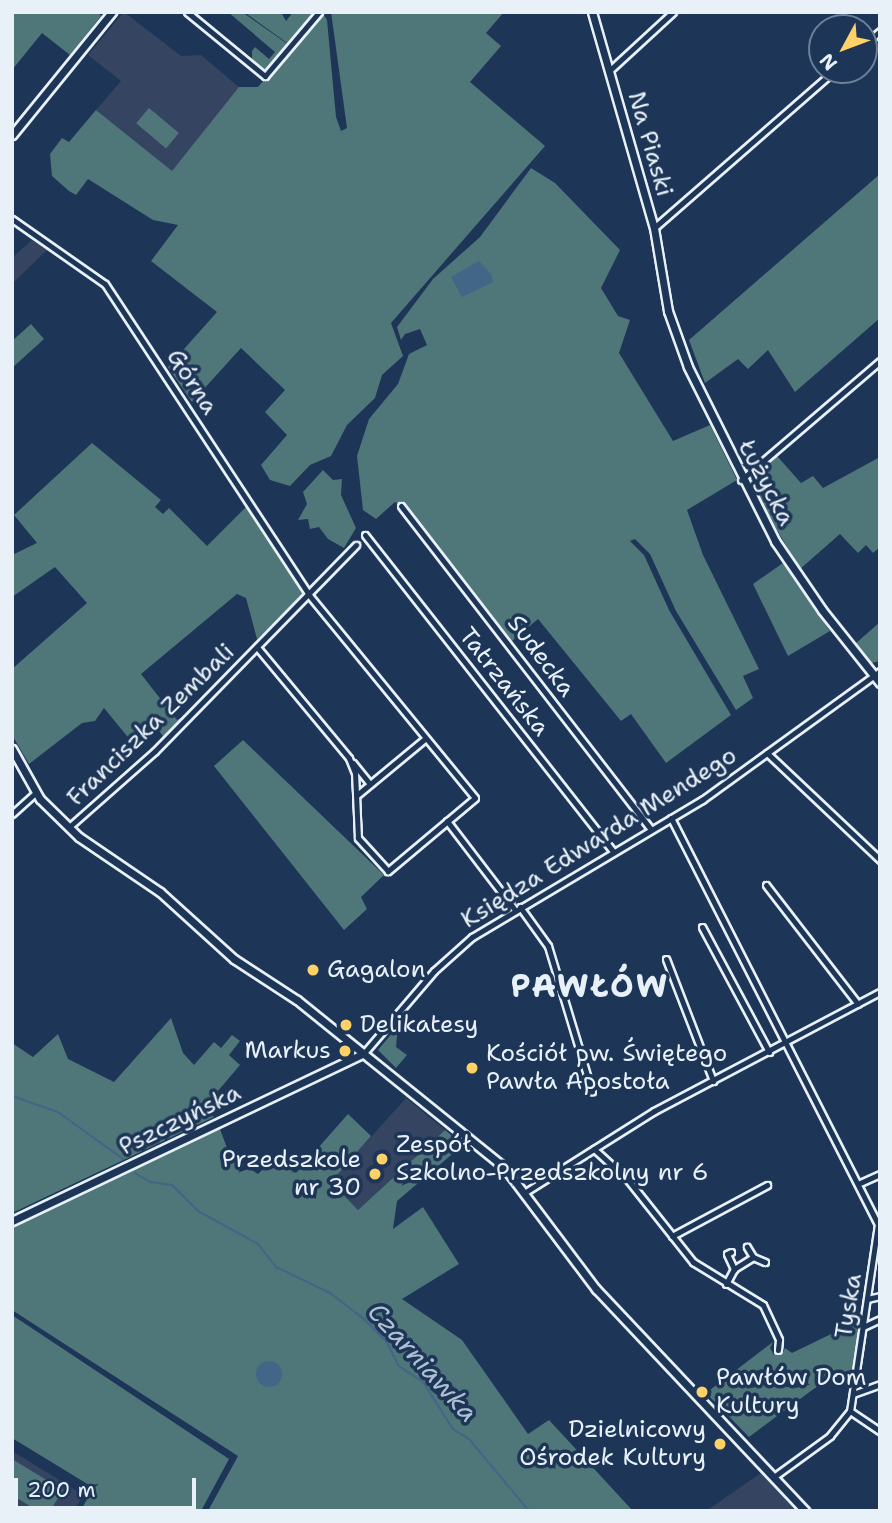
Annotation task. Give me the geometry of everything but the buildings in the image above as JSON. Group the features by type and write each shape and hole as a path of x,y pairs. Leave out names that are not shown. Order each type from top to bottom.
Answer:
{"street":[{"path":"12,135 112,12"},
{"path":"187,12 265,76 319,12"},
{"name":"Na Piaski","path":"592,12 654,228 663,288"},
{"path":"609,71 673,12"},
{"path":"654,228 819,84"},
{"name":"Górna","path":"12,219 105,284 309,595 475,797 447,821"},
{"name":"Łużycka","path":"663,288 684,357 741,480 803,584 876,673 880,683"},
{"path":"741,480 880,361"},
{"name":"Sudecka","path":"401,506 651,830"},
{"name":"Tatrzańska","path":"365,535 614,852"},
{"name":"Franciszka Zembali","path":"69,827 155,751 356,545"},
{"name":"Franciszka Zembali","path":"257,647 370,784"},
{"name":"Księdza Edwarda Mendego","path":"364,1052 447,957 518,908 671,818 768,753 876,673"},
{"path":"357,795 426,738"},
{"path":"12,749 35,793 69,827 160,892 234,959 288,993 496,1160 596,1289 806,1511"},
{"path":"768,753 880,860"},
{"name":"Franciszka Zembali","path":"349,758 357,795 358,838 388,871 447,821"},
{"path":"12,814 35,793"},
{"name":"Tyska","path":"671,818 860,1183 878,1231 850,1411 830,1436 775,1476"},
{"path":"447,821 548,946 592,1092"},
{"path":"766,885 858,1004"},
{"path":"702,927 769,1052"},
{"path":"666,960 713,1080"},
{"path":"524,1193 713,1080 788,1043 880,992"},
{"name":"Pszczyńska","path":"12,1221 364,1052"},
{"path":"594,1149 628,1180 693,1262 763,1305 779,1340 778,1350"},
{"path":"860,1183 880,1174"},
{"path":"672,1236 767,1185"},
{"path":"747,1247 753,1257 765,1262"},
{"path":"731,1252 727,1254 734,1269"},
{"path":"726,1284 734,1269 753,1257"},
{"path":"867,1299 880,1296"},
{"path":"863,1327 880,1319"},
{"path":"853,1394 880,1384"},
{"path":"850,1411 880,1431"}],"shaded area":[{"path":"124,12 181,56 201,55 240,88 172,172 96,110 121,81 88,55"},
{"path":"32,240 47,250 12,284 12,258"},
{"path":"479,261 491,274 493,282 462,297 451,277"},
{"name":"Zespół Szkolno-Przedszkolny nr 6","path":"406,1098 445,1130 358,1210 330,1182"},
{"path":"269,1361 278,1365 282,1374 278,1383 269,1387 260,1383 256,1374 260,1365"},
{"path":"12,1451 79,1492 81,1499 74,1511 12,1511"},
{"path":"761,1473 796,1511 706,1511"}],"green space":[{"path":"12,12 98,12 101,16 70,55 42,33 12,70"},
{"path":"228,12 242,12 289,45 265,70 252,59 252,51 255,47 269,59 275,52"},
{"path":"244,12 281,12 286,21 293,12 317,12 290,45"},
{"path":"322,12 327,20 336,117 341,131 347,128 331,12 504,12 486,33 501,46 470,82 545,146 391,323 403,356 382,375 375,398 347,425 331,456 310,465 290,486 270,480 261,465 287,435 265,412 285,390 241,348 192,402 168,367 217,312 151,261 178,225 153,220 88,179 76,195 52,176 50,154 62,138 69,142 96,110 172,171 239,87 258,87"},
{"path":"149,108 179,133 166,148 136,123"},
{"path":"531,168 555,183 620,250 601,288 618,316 630,320 619,353 673,441 710,425 737,480 687,510 703,555 759,669 743,676 753,698 736,710 676,611 650,554 635,539 630,541 644,555 669,610 731,715 666,763 631,714 621,721 538,619 512,641 405,507 395,502 376,519 363,510 357,456 369,419 398,384 409,354 427,345 420,329 405,334 401,340 397,327 433,279 480,237"},
{"path":"880,174 880,318 795,392 768,350 748,369 738,359 705,383 689,340"},
{"path":"31,324 44,339 12,368 12,341"},
{"path":"92,443 161,500 155,507 163,514 169,508 207,546 247,506 303,590 302,597 257,639 246,598 237,594 141,674 177,720 186,715 145,756 163,736 153,723 131,741 104,708 95,721 82,723 29,764 12,735 12,669 87,603 55,567 12,597 12,555 37,543 14,515"},
{"path":"777,456 801,483 813,476 823,488 880,457 880,547 873,553 866,545 858,553 840,534 800,569 748,481"},
{"path":"323,470 333,480 342,479 341,495 356,528 344,548 328,539 319,527 310,529 308,519 298,520 307,504 303,492"},
{"path":"783,563 830,631 788,656 753,584"},
{"path":"880,622 880,661 872,663 855,644"},
{"path":"243,740 384,875 361,897 367,909 344,930 214,766"},
{"path":"171,1018 183,1053 194,1065 214,1042 221,1048 232,1035 240,1041 229,1055 240,1065 206,1105 214,1117 12,1213 12,1043 33,1057 58,1034 68,1059 114,1082"},
{"path":"398,1026 396,1047 407,1055 396,1068 378,1050"},
{"path":"348,1114 371,1136 331,1182 358,1210 445,1130 463,1145 397,1201 393,1229 423,1207 459,1264 402,1299 462,1340 528,1434 549,1420 633,1511 208,1511 238,1456 12,1310 12,1227 220,1129 230,1156 258,1174 274,1159 296,1173"},
{"path":"12,1315 229,1459 201,1511 80,1511 94,1488 12,1438"},
{"path":"860,1320 852,1372 815,1388 749,1437 706,1393 773,1342 770,1348 774,1355 782,1355 785,1348 792,1353"},
{"path":"12,1459 63,1490 50,1511 38,1511 12,1495"}],"waterway":[{"name":"Czarniawka","path":"12,1096 58,1112 123,1159"},
{"name":"Czarniawka","path":"135,1173 150,1182 172,1185 198,1211 258,1244 276,1267 330,1293 364,1319 386,1341 399,1366 423,1382 453,1429 469,1439 529,1511"}],"place":[{"name":"Gagalon","path":"313,970"},
{"name":"Delikatesy","path":"346,1025"},
{"name":"Markus","path":"345,1051"},
{"name":"Kościół pw. Świętego Pawła Apostoła","path":"472,1068"},
{"name":"Zespół Szkolno-Przedszkolny nr 6","path":"382,1159"},
{"name":"Przedszkole nr 30","path":"375,1174"},
{"name":"Pawłów Dom Kultury","path":"702,1392"},
{"name":"Dzielnicowy Ośrodek Kultury","path":"720,1444"}],"district":[{"name":"PAWŁÓW","path":"590,986"}]}
